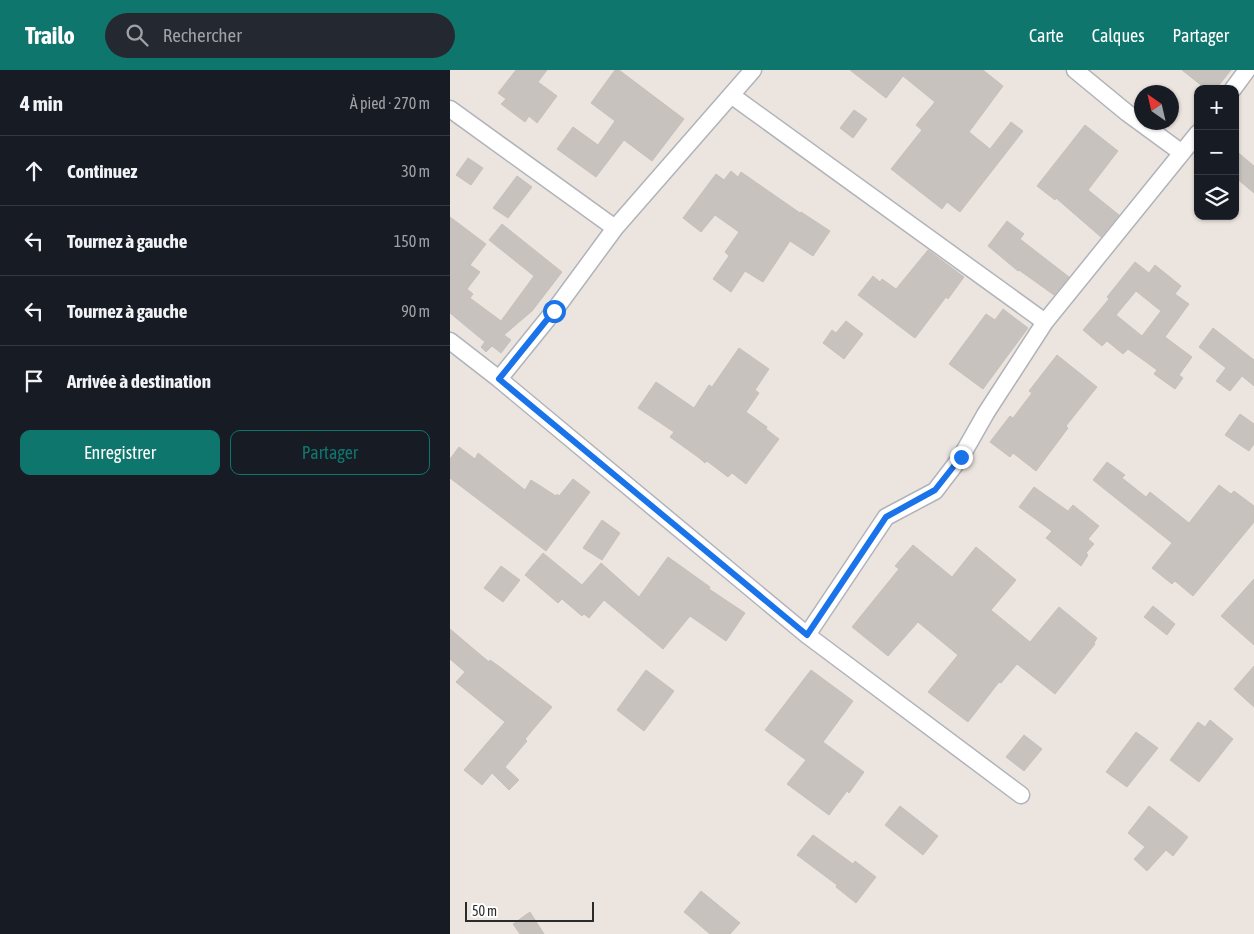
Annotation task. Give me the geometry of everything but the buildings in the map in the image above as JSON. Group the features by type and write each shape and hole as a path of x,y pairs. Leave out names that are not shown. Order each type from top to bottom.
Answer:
{"street":[{"path":"499,379 554,311 615,228 753,70"},
{"path":"1075,70 1126,112 1182,153"},
{"path":"1236,85 1248,70"},
{"path":"731,95 1045,322"},
{"path":"450,109 615,228"},
{"path":"807,635 886,517 935,490 961,457 986,413 1045,322 1194,138"},
{"path":"450,341 499,379 807,635 1022,795"}],"route":[{"path":"554,311 499,379 807,635 886,517 935,490 961,457"}]}
